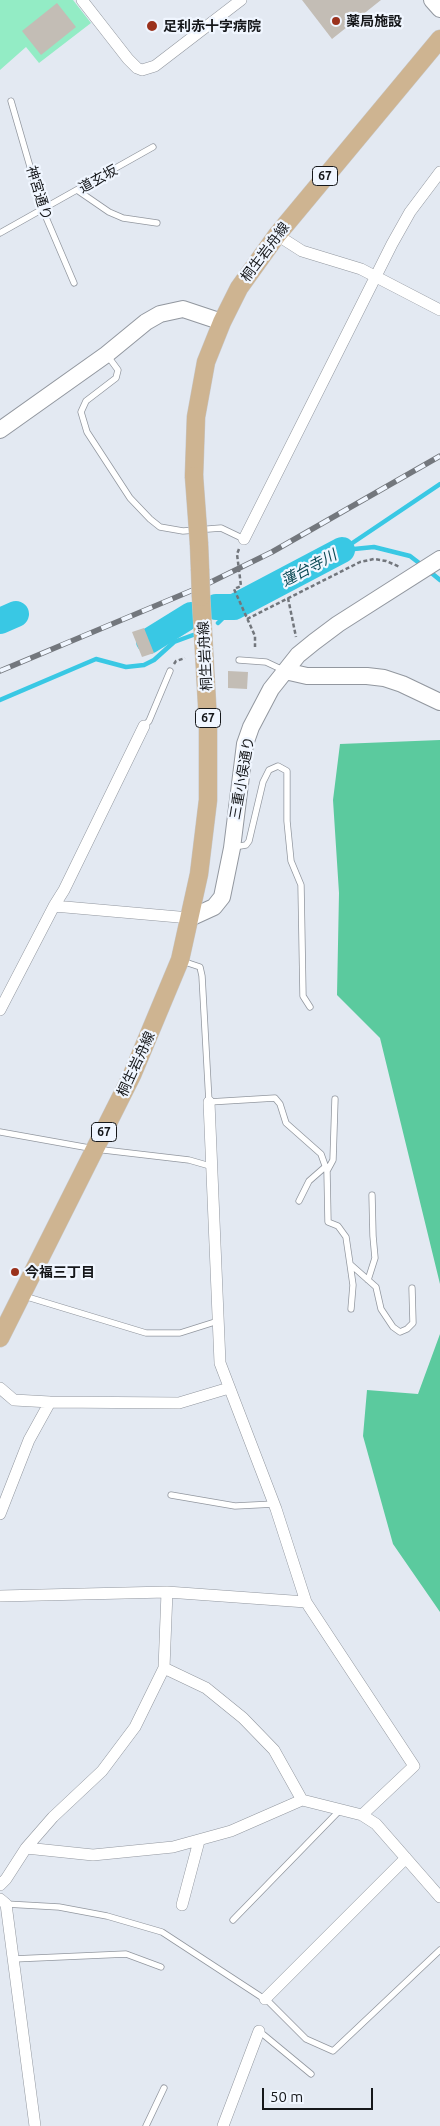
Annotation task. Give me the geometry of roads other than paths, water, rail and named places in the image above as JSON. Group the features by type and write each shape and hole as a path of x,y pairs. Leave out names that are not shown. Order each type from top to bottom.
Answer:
{"main road":[{"path":"432,0 440,9"},
{"name":"桐生岩舟線","path":"0,1338 132,1075 180,960 190,918 204,839 208,790 208,722 194,476 196,417 206,362 222,322 239,288 277,235 440,39"},
{"path":"0,430 107,354 146,322 160,314 183,309 222,322"},
{"name":"三重小俣通り","path":"190,918 200,915 218,903 225,886 232,848 245,744 258,711 285,671 298,655 338,624 409,573 437,561"},
{"path":"285,671 307,676 366,676 384,678 402,684 440,702"}],"street":[{"path":"82,0 128,59 137,68 142,70 155,66 241,0"},
{"path":"244,539 375,276 410,212 440,172"},
{"path":"277,235 302,251 361,269 440,310"},
{"path":"0,1009 64,890 144,726"},
{"path":"54,906 190,918"},
{"path":"209,1102 210,1166 220,1363 274,1504 306,1602 414,1766 362,1815"},
{"path":"0,1388 14,1400 179,1403 230,1388"},
{"path":"0,1514 29,1440 50,1402"},
{"path":"0,1596 167,1592 306,1602"},
{"path":"0,1885 26,1848 53,1817 102,1771 135,1726 164,1668 167,1592"},
{"path":"164,1668 206,1688 242,1718 274,1750 302,1800"},
{"path":"26,1848 93,1855 173,1847 199,1841 258,1821 302,1800 362,1815 376,1824 440,1897"},
{"path":"182,1905 199,1841"},
{"path":"265,1999 406,1858"},
{"path":"3,1901 13,1959 35,2126"},
{"path":"223,2126 259,2031"}],"lane":[{"name":"神宮通り","path":"11,101 42,208 74,283"},
{"name":"道玄坂","path":"0,233 153,147"},
{"path":"77,190 109,212 123,218 157,223"},
{"path":"107,354 118,370 116,378 86,401 80,412 88,432 130,498 150,520 160,527 184,531 221,528 244,539"},
{"path":"239,660 266,662 285,671"},
{"path":"144,726 149,721 170,671"},
{"path":"232,848 246,845 249,841 263,782 269,770 278,766 287,771 287,821 291,861 301,885 302,996 310,1007"},
{"path":"180,960 200,967 202,976 209,1102 275,1098 280,1104 286,1123 320,1154 326,1169 328,1222 338,1226 346,1237 353,1285 351,1309"},
{"path":"299,1201 309,1181 326,1169 333,1160 335,1099"},
{"path":"0,1132 95,1149 189,1160 210,1166"},
{"path":"368,1280 375,1258 372,1194"},
{"path":"350,1264 376,1286 381,1308 393,1327 400,1332 407,1329 413,1323 412,1288"},
{"path":"21,1295 146,1333 180,1333 218,1321"},
{"path":"171,1496 235,1506 274,1504"},
{"path":"232,1920 340,1810"},
{"path":"3,1901 59,1907 107,1916 162,1932 265,1999 306,2039 333,2051 440,1950"},
{"path":"13,1959 126,1954 161,1966"},
{"path":"259,2031 310,2074"},
{"path":"146,2126 164,2088"}],"waterway":[{"path":"342,550 440,484"},
{"name":"蓮台寺川","path":"344,550 374,547 410,556 423,566"},
{"name":"蓮台寺川","path":"216,607 234,607 342,550"},
{"name":"蓮台寺川","path":"429,571 440,580"},
{"name":"蓮台寺川","path":"218,623 234,607"},
{"path":"0,621 16,614"},
{"name":"蓮台寺川","path":"149,641 191,615"},
{"name":"蓮台寺川","path":"0,700 96,659 126,667 144,665 154,660 174,642 193,635"}],"railway":[{"path":"0,671 205,585 272,552 440,456"}],"place":[{"name":"薬局施設","path":"336,21"},
{"name":"足利赤十字病院","path":"152,26"},
{"name":"今福三丁目","path":"15,1272"}]}
